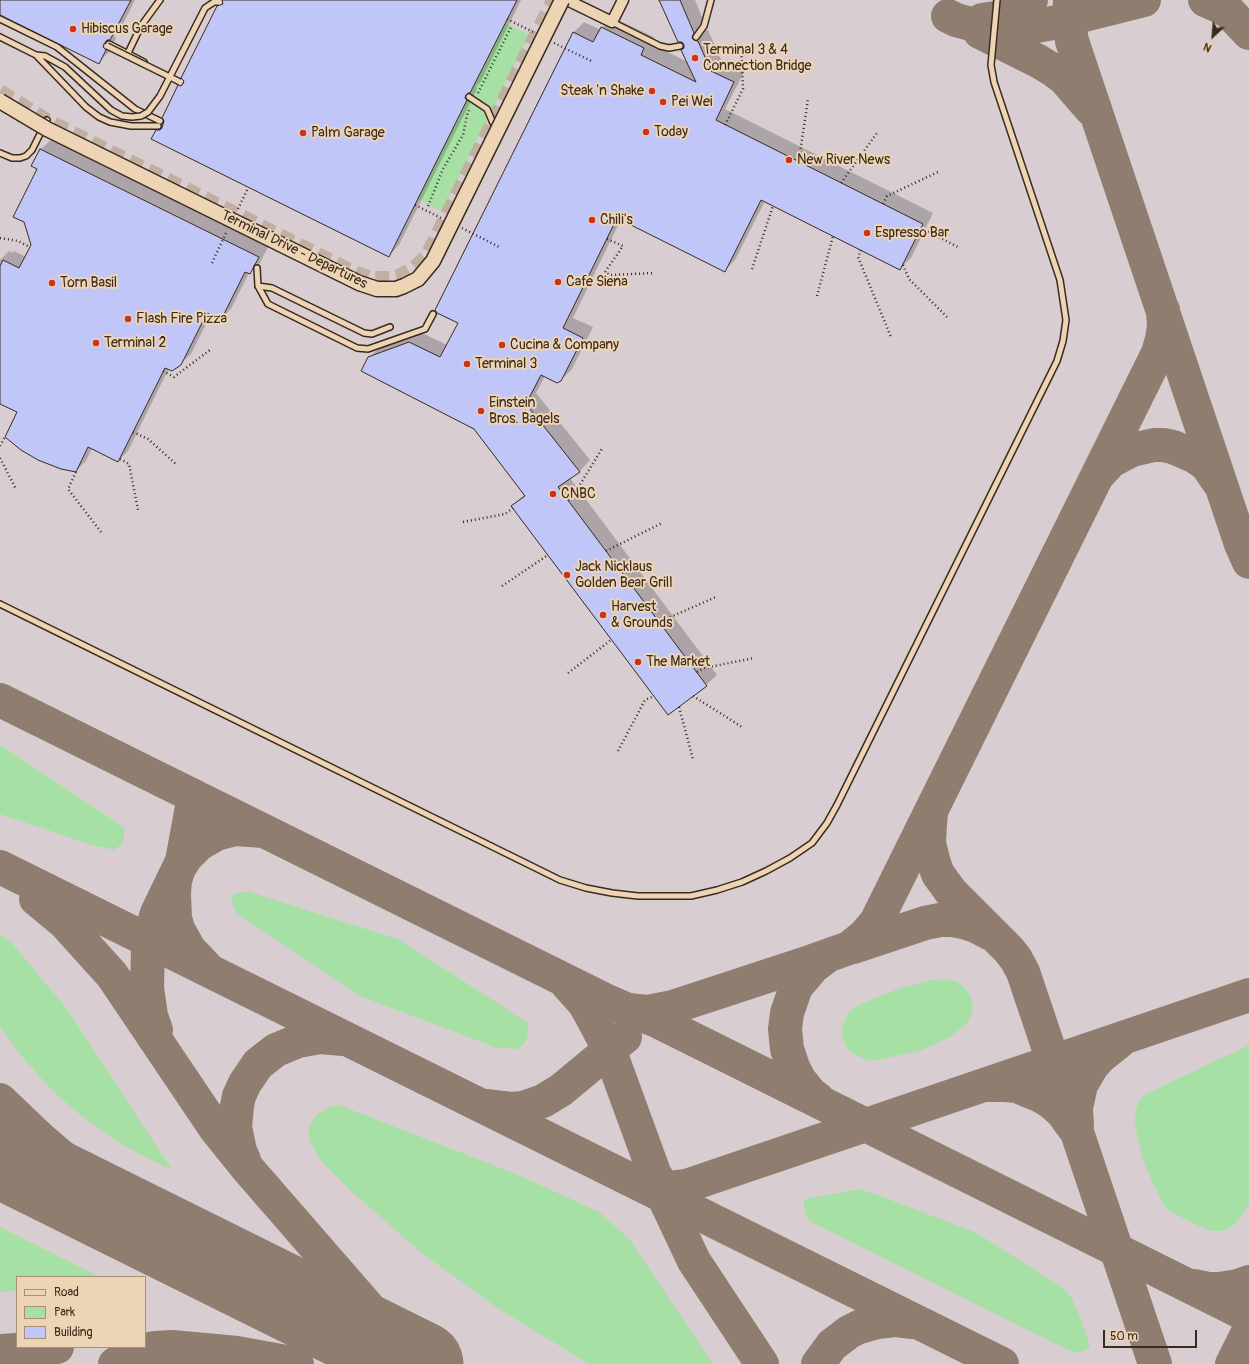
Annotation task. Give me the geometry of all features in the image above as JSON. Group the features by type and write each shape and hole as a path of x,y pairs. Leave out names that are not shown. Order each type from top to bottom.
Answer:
{"street":[{"name":"Terminal Drive - Departures","path":"0,101 42,126 359,284 377,289 396,289 411,283 418,278 433,261 562,0"},
{"path":"567,0 612,22 623,0"}],"lane":[{"path":"128,54 141,26 160,0"},
{"path":"696,37 704,26 711,0"},
{"path":"0,604 560,880 612,894 657,897 691,896 742,882 790,858 812,843 828,823 1057,361 1063,341 1066,320 1060,280 994,82 991,65 997,0"},
{"path":"36,55 45,56 65,67 111,110 122,116 141,116 148,112 160,96 205,8 214,2 219,2"},
{"path":"0,19 57,47 136,109 159,123 131,126 110,122 99,117 86,107 36,55 0,37"},
{"path":"612,22 660,46 669,48 680,46"},
{"path":"108,45 128,54 180,81 108,45"},
{"path":"469,97 487,109 493,123"},
{"path":"0,153 12,158 26,156 32,150 47,120"},
{"path":"257,268 258,286 268,304 358,348 368,350 425,329 433,314"},
{"path":"258,286 272,288 364,333 372,334 390,327"}],"path":[{"path":"428,206 443,169 464,136 467,115 512,27"},
{"path":"725,124 743,89 741,42"},
{"path":"797,160 800,153 808,99"},
{"path":"841,183 877,133"},
{"path":"883,204 887,196 938,172"},
{"path":"752,269 773,206"},
{"path":"922,228 960,248"},
{"path":"817,296 833,236"},
{"path":"0,238 18,241 30,247"},
{"path":"607,238 623,246 605,272 610,275 654,273"},
{"path":"861,250 858,257 891,337"},
{"path":"903,265 909,279 947,317"},
{"path":"163,371 174,377 210,350"},
{"path":"133,432 148,440 177,465"},
{"path":"0,446 5,437"},
{"path":"568,500 573,496 603,447"},
{"path":"0,458 16,489"},
{"path":"120,459 129,464 138,510"},
{"path":"76,472 68,489 101,532"},
{"path":"463,522 505,514 513,508"},
{"path":"606,551 662,523"},
{"path":"502,586 548,555"},
{"path":"659,622 716,597"},
{"path":"568,673 611,640"},
{"path":"697,672 704,668 754,658"},
{"path":"618,751 645,700 654,696"},
{"path":"693,696 742,727"},
{"path":"679,707 693,759"}],"shaded area":[{"path":"0,0 1249,0 1249,1364 0,1364"}],"green space":[{"path":"505,23 529,35 442,211 418,199"},
{"path":"0,745 124,827 122,844 114,850 92,845 0,814"},
{"path":"247,891 400,940 528,1023 527,1040 518,1049 497,1048 360,996 236,913 231,900 234,894"},
{"path":"0,934 10,941 67,1009 172,1170 143,1156 112,1138 74,1110 50,1088 19,1053 0,1026"},
{"path":"947,979 956,981 965,988 971,997 973,1007 967,1023 950,1037 922,1050 874,1061 855,1055 846,1047 842,1036 843,1025 846,1017 852,1010 865,1002 898,989 932,980"},
{"path":"1249,1045 1249,1204 1234,1225 1227,1230 1208,1230 1167,1209 1161,1200 1144,1163 1134,1121 1136,1109 1140,1099 1146,1094"},
{"path":"339,1105 521,1176 599,1212 630,1240 713,1364 589,1364 502,1311 423,1254 353,1193 321,1161 310,1141 308,1129 315,1117 326,1108"},
{"path":"861,1189 975,1232 1055,1283 1065,1290 1072,1299 1082,1321 1090,1346 1089,1348 1077,1353 1066,1349 813,1223 807,1217 804,1208 804,1200"},
{"path":"0,1227 98,1276 16,1276 16,1291 0,1292"}],"building":[{"name":"Hibiscus Garage","path":"0,0 131,0 110,40 107,40 104,44 103,47 106,50 99,64 0,15"},
{"name":"Palm Garage","path":"222,0 517,0 470,93 466,95 465,98 467,100 389,257 151,139 156,130 160,130 162,128 164,121 162,118 178,85 181,86 183,84 184,81 181,78 217,6 223,4"},
{"name":"Terminal 3","path":"659,0 680,0 694,33 692,38 698,41 711,71 734,82 716,120 923,224 900,270 761,200 725,272 617,218 563,328 583,338 561,381 557,383 541,375 526,404 580,472 558,487 707,686 668,715 511,506 525,496 474,429 361,371 368,357 409,342 440,357 458,323 437,313 435,310 573,32 593,42 601,27 644,48 641,55 696,82 681,50 684,48 684,45 682,42 678,42"},
{"name":"Terminal 2","path":"40,149 259,257 250,274 245,272 221,320 207,313 181,365 172,371 165,368 118,462 88,447 76,472 61,469 38,460 21,450 5,437 17,412 0,404 0,266 3,260 19,268 31,245 24,222 13,217 37,169 31,166"}],"taxiway":[{"path":"982,20 1009,14 1031,0"},
{"path":"1070,0 1069,23 1072,41 1241,544 1249,562"},
{"path":"948,16 956,20 982,27 995,29 1019,29 1048,24 1144,0"},
{"path":"1205,0 1230,13 1249,33"},
{"path":"980,32 1053,70 1065,79 1091,109"},
{"path":"0,700 605,1000 628,1010 648,1012 673,1007 804,964 849,948 864,936 876,922 1158,353 1164,326 1163,310"},
{"path":"1099,474 1111,461 1132,450 1154,445 1163,445 1173,447 1194,456 1206,464 1219,483"},
{"path":"156,1030 151,1016 147,988 148,949 151,932 157,913 182,861 194,796"},
{"path":"931,814 929,843 938,874 951,892 1009,950 1023,972 1155,1364"},
{"path":"206,967 189,949 178,929 175,918 174,893 175,880 179,868 186,857 199,844 216,834 235,829 263,831"},
{"path":"0,867 1002,1364"},
{"path":"36,899 65,923 112,975 215,1128 248,1169 414,1360"},
{"path":"853,947 925,923 940,920 963,922 976,926 989,933"},
{"path":"818,1099 811,1094 799,1079 793,1067 787,1049 785,1029 787,1013 796,987 813,967 825,958"},
{"path":"567,984 584,1003 609,1049 655,1175 663,1187 675,1199"},
{"path":"645,1185 668,1188 686,1186 1249,995"},
{"path":"634,1012 655,1020 1249,1316"},
{"path":"244,1160 240,1151 235,1127 237,1106 239,1096 245,1083 258,1064 276,1050 298,1041 320,1037 343,1039"},
{"path":"486,1106 511,1109 523,1108 543,1101 561,1090 625,1037"},
{"path":"1077,1126 1076,1108 1081,1085 1092,1066 1100,1057 1119,1042"},
{"path":"989,1085 1017,1086 1041,1096 1063,1113 1073,1127"},
{"path":"0,1100 42,1140 110,1195 136,1213 222,1265"},
{"path":"660,1189 694,1261 762,1364"},
{"path":"1195,1286 1209,1289 1219,1289 1238,1286 1249,1282"},
{"path":"818,1364 832,1345 849,1332 859,1327 877,1322 895,1320 913,1322"},
{"path":"1232,1364 1249,1330"},
{"path":"115,1364 134,1352 155,1348 172,1347 237,1353 297,1364"},
{"path":"0,1351 43,1348"}],"runway":[{"path":"0,1155 421,1364"}],"tunnel":[{"path":"0,91 47,120 356,273 372,278 390,278 399,276 415,267 427,255 553,0"}],"place":[{"name":"Hibiscus Garage","path":"73,29"},
{"name":"Terminal 3 & 4 Connection Bridge","path":"695,58"},
{"name":"Steak 'n Shake","path":"652,91"},
{"name":"Pei Wei","path":"663,102"},
{"name":"Today","path":"646,132"},
{"name":"Palm Garage","path":"303,133"},
{"name":"New River News","path":"789,160"},
{"name":"Chili's","path":"592,220"},
{"name":"Espresso Bar","path":"867,233"},
{"name":"Cafe Siena","path":"558,282"},
{"name":"Torn Basil","path":"52,283"},
{"name":"Flash Fire Pizza","path":"128,319"},
{"name":"Terminal 2","path":"96,343"},
{"name":"Cucina & Company","path":"502,345"},
{"name":"Terminal 3","path":"467,364"},
{"name":"Einstein Bros. Bagels","path":"481,411"},
{"name":"CNBC","path":"553,494"},
{"name":"Jack Nicklaus Golden Bear Grill","path":"567,575"},
{"name":"Harvest & Grounds","path":"603,615"},
{"name":"The Market","path":"638,662"}]}
